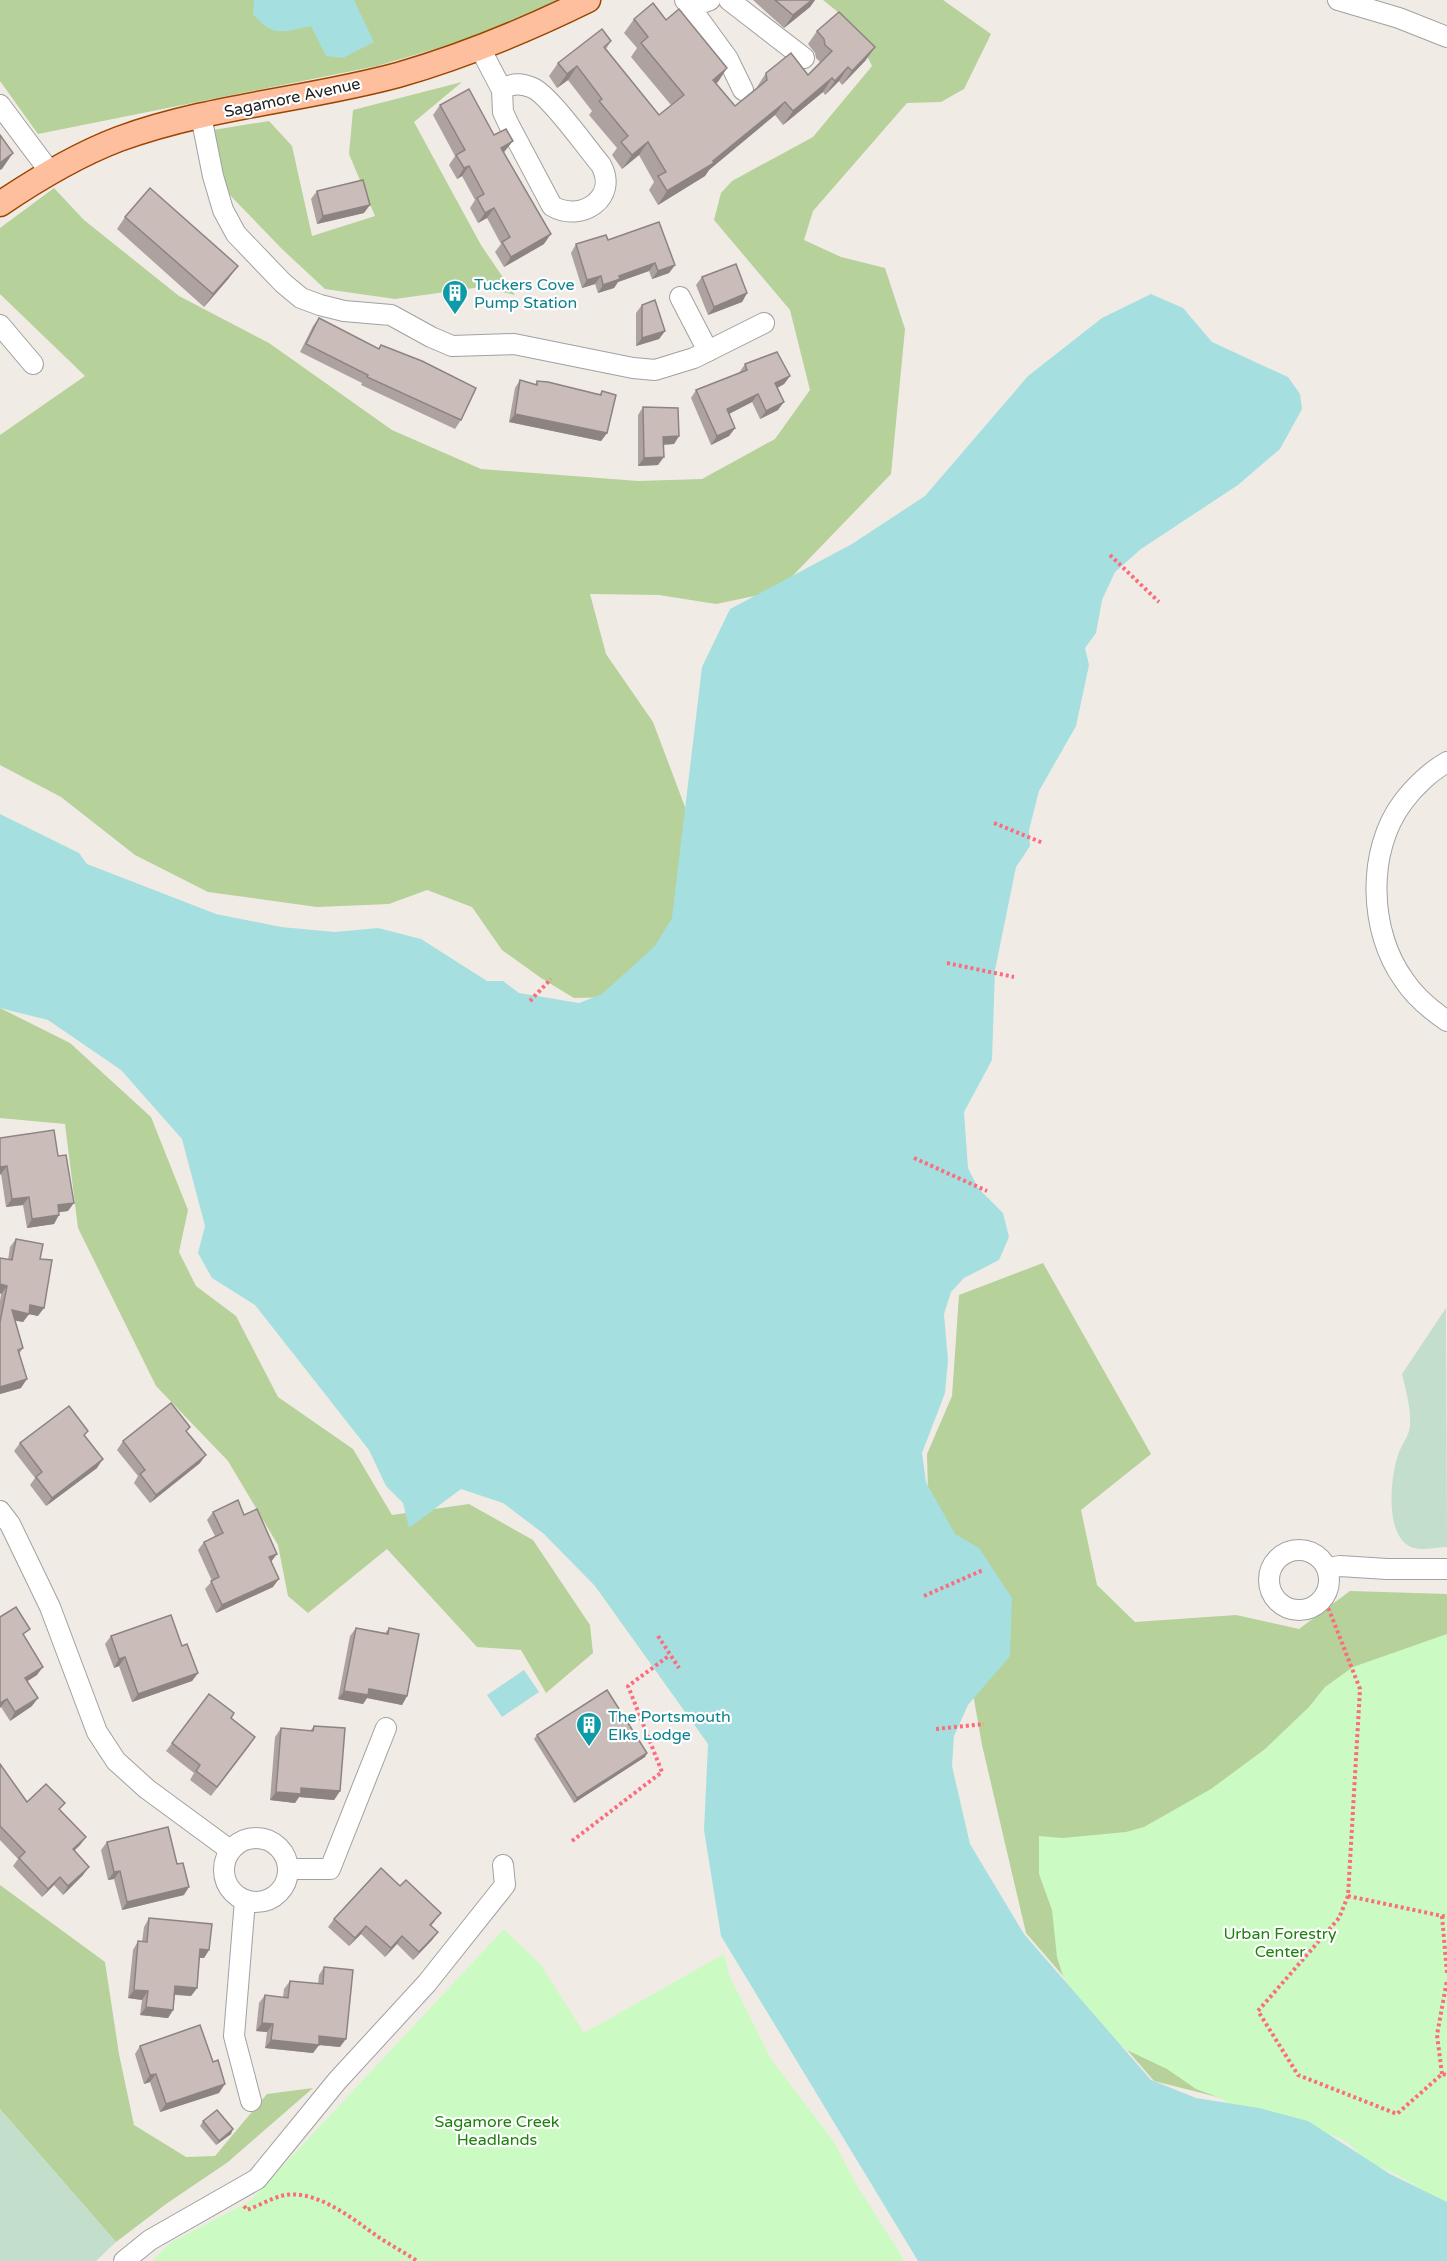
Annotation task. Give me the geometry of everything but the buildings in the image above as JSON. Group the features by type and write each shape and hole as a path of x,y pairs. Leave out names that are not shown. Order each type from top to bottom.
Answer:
{"main road":[{"name":"Sagamore Avenue","path":"0,204 50,172 117,140 201,116 398,75 480,48 588,0"}],"street":[{"path":"710,0 688,4 728,59 744,90"},
{"path":"729,0 804,58"},
{"path":"1338,0 1399,18 1447,37"},
{"path":"480,48 502,90 500,94 503,112 552,206 573,212 599,201 607,185 606,175 543,94 524,85 508,85 502,90"},
{"path":"0,105 50,172"},
{"path":"201,116 213,176 223,210 236,234 260,261 301,298 320,305 344,311 391,315 452,346 514,344 633,368 655,370 675,366 764,323"},
{"path":"680,297 708,351"},
{"path":"0,325 33,364"},
{"path":"1447,762 1403,801 1386,835 1377,881 1382,931 1395,966 1418,997 1447,1021"},
{"path":"0,1510 10,1524 50,1607 97,1732 116,1761 147,1789 230,1850"},
{"path":"1295,1551 1305,1551 1314,1554 1326,1568 1328,1588 1324,1597 1308,1609 1288,1608 1279,1603 1273,1595 1270,1576 1272,1566 1278,1559 1295,1551"},
{"path":"1326,1568 1340,1566 1447,1569"},
{"path":"288,1869 330,1869 386,1728"},
{"path":"252,1837 264,1838 276,1845 285,1856 288,1869 286,1883 277,1894 267,1900 256,1902 245,1900 228,1886 224,1874 224,1861 230,1850 240,1841 252,1837"},
{"path":"130,2255 150,2240 257,2179 337,2081 427,1983 505,1885 503,1865"},
{"path":"245,1900 234,2036 251,2101"}],"path":[{"path":"1110,555 1160,602"},
{"path":"994,823 1043,843"},
{"path":"947,963 1014,977"},
{"path":"530,1001 551,978"},
{"path":"914,1158 987,1191"},
{"path":"924,1596 982,1570"},
{"path":"1324,1597 1360,1689 1348,1896 1340,1918 1258,2011 1298,2076 1397,2114 1444,2075 1437,2035 1447,1980"},
{"path":"658,1636 679,1668"},
{"path":"572,1841 662,1772 628,1686 670,1655"},
{"path":"936,1729 984,1724"},
{"path":"1348,1896 1445,1916 1447,1973"},
{"path":"235,2193 247,2211 283,2195 304,2196 328,2204 351,2216 417,2261"}],"green space":[{"path":"0,0 562,0 510,27 377,66 38,134 0,81"},
{"path":"823,0 943,0 991,34 964,89 941,102 907,103 813,211 804,240 841,257 885,268 905,329 891,474 778,591 716,604 659,595 590,594 606,654 653,722 685,807 688,906 618,997 574,998 502,950 472,907 427,890 389,904 317,907 208,892 135,855 61,797 0,765 0,435 85,376 0,294 0,228 54,188 84,220 179,296 269,343 392,430 481,469 638,481 702,479 775,439 810,390 790,310 714,220 721,193 732,181 813,137 872,66 849,21"},
{"path":"462,82 414,122 481,245 515,295 481,287 395,299 325,289 282,249 225,190 213,130 269,121 292,146 312,236 375,216 349,154 353,110"},
{"path":"0,1008 70,1043 151,1117 188,1210 179,1252 196,1286 236,1316 278,1397 353,1449 392,1515 469,1504 533,1540 590,1625 593,1653 546,1693 521,1650 477,1647 387,1549 308,1613 288,1596 278,1545 228,1461 156,1386 78,1228 65,1124 0,1118"},
{"path":"1043,1263 1151,1454 1081,1510 1097,1585 1135,1622 1236,1615 1299,1629 1350,1591 1447,1594 1447,2193 1312,2121 1154,2081 1026,1933 982,1745 969,1671 928,1493 927,1454 952,1396 959,1295"},
{"path":"1446,1308 1447,1547 1418,1549 1404,1543 1394,1521 1392,1507 1395,1465 1410,1425 1409,1406 1402,1374"},
{"name":"Urban Forestry Center","path":"1447,1634 1447,2204 1395,2174 1367,2161 1342,2139 1326,2133 1257,2120 1220,2098 1196,2089 1167,2069 1129,2051 1096,2027 1069,1988 1057,1957 1052,1910 1039,1874 1039,1836 1062,1838 1126,1832 1144,1827 1211,1789 1265,1749 1309,1707 1325,1687 1353,1667"},
{"path":"0,1885 105,1962 119,2054 134,2125 186,2157 215,2156 267,2094 313,2088 228,2162 166,2204 116,2242 0,2109"},
{"name":"Sagamore Creek Headlands","path":"504,1929 541,1965 584,2033 724,1954 729,1975 771,2059 834,2142 856,2184 905,2261 152,2261 170,2243 250,2201"},
{"path":"0,2109 116,2242 96,2261 0,2261"}],"water":[{"path":"254,0 354,0 374,42 343,58 326,56 311,26 286,31 273,30 260,22 253,14"},
{"path":"1151,294 1183,308 1212,342 1288,377 1300,394 1302,409 1280,449 1238,485 1141,549 1115,572 1102,600 1096,633 1085,648 1089,665 1076,726 1039,791 1029,830 1030,846 1016,867 995,970 992,1060 964,1112 968,1168 978,1188 1003,1213 1009,1237 999,1260 964,1278 951,1292 944,1314 948,1360 945,1393 922,1453 926,1482 955,1534 979,1548 1012,1598 1010,1656 968,1705 954,1736 952,1766 970,1844 1024,1934 1151,2080 1196,2098 1259,2108 1308,2121 1390,2174 1447,2202 1447,2261 918,2261 721,1936 704,1830 708,1744 595,1586 544,1534 503,1503 461,1489 409,1528 403,1503 386,1486 369,1450 255,1305 212,1278 198,1253 205,1226 182,1139 121,1070 48,1020 0,1008 0,814 79,853 87,864 216,914 281,927 335,932 378,928 421,939 487,981 503,981 519,993 579,1003 602,994 655,946 672,918 702,667 730,609 852,544 925,496 1028,376 1102,318"},
{"path":"524,1670 539,1692 502,1717 487,1695"}],"place":[{"name":"Tuckers Cove Pump Station","path":"455,316"},
{"name":"The Portsmouth Elks Lodge","path":"589,1748"}]}
